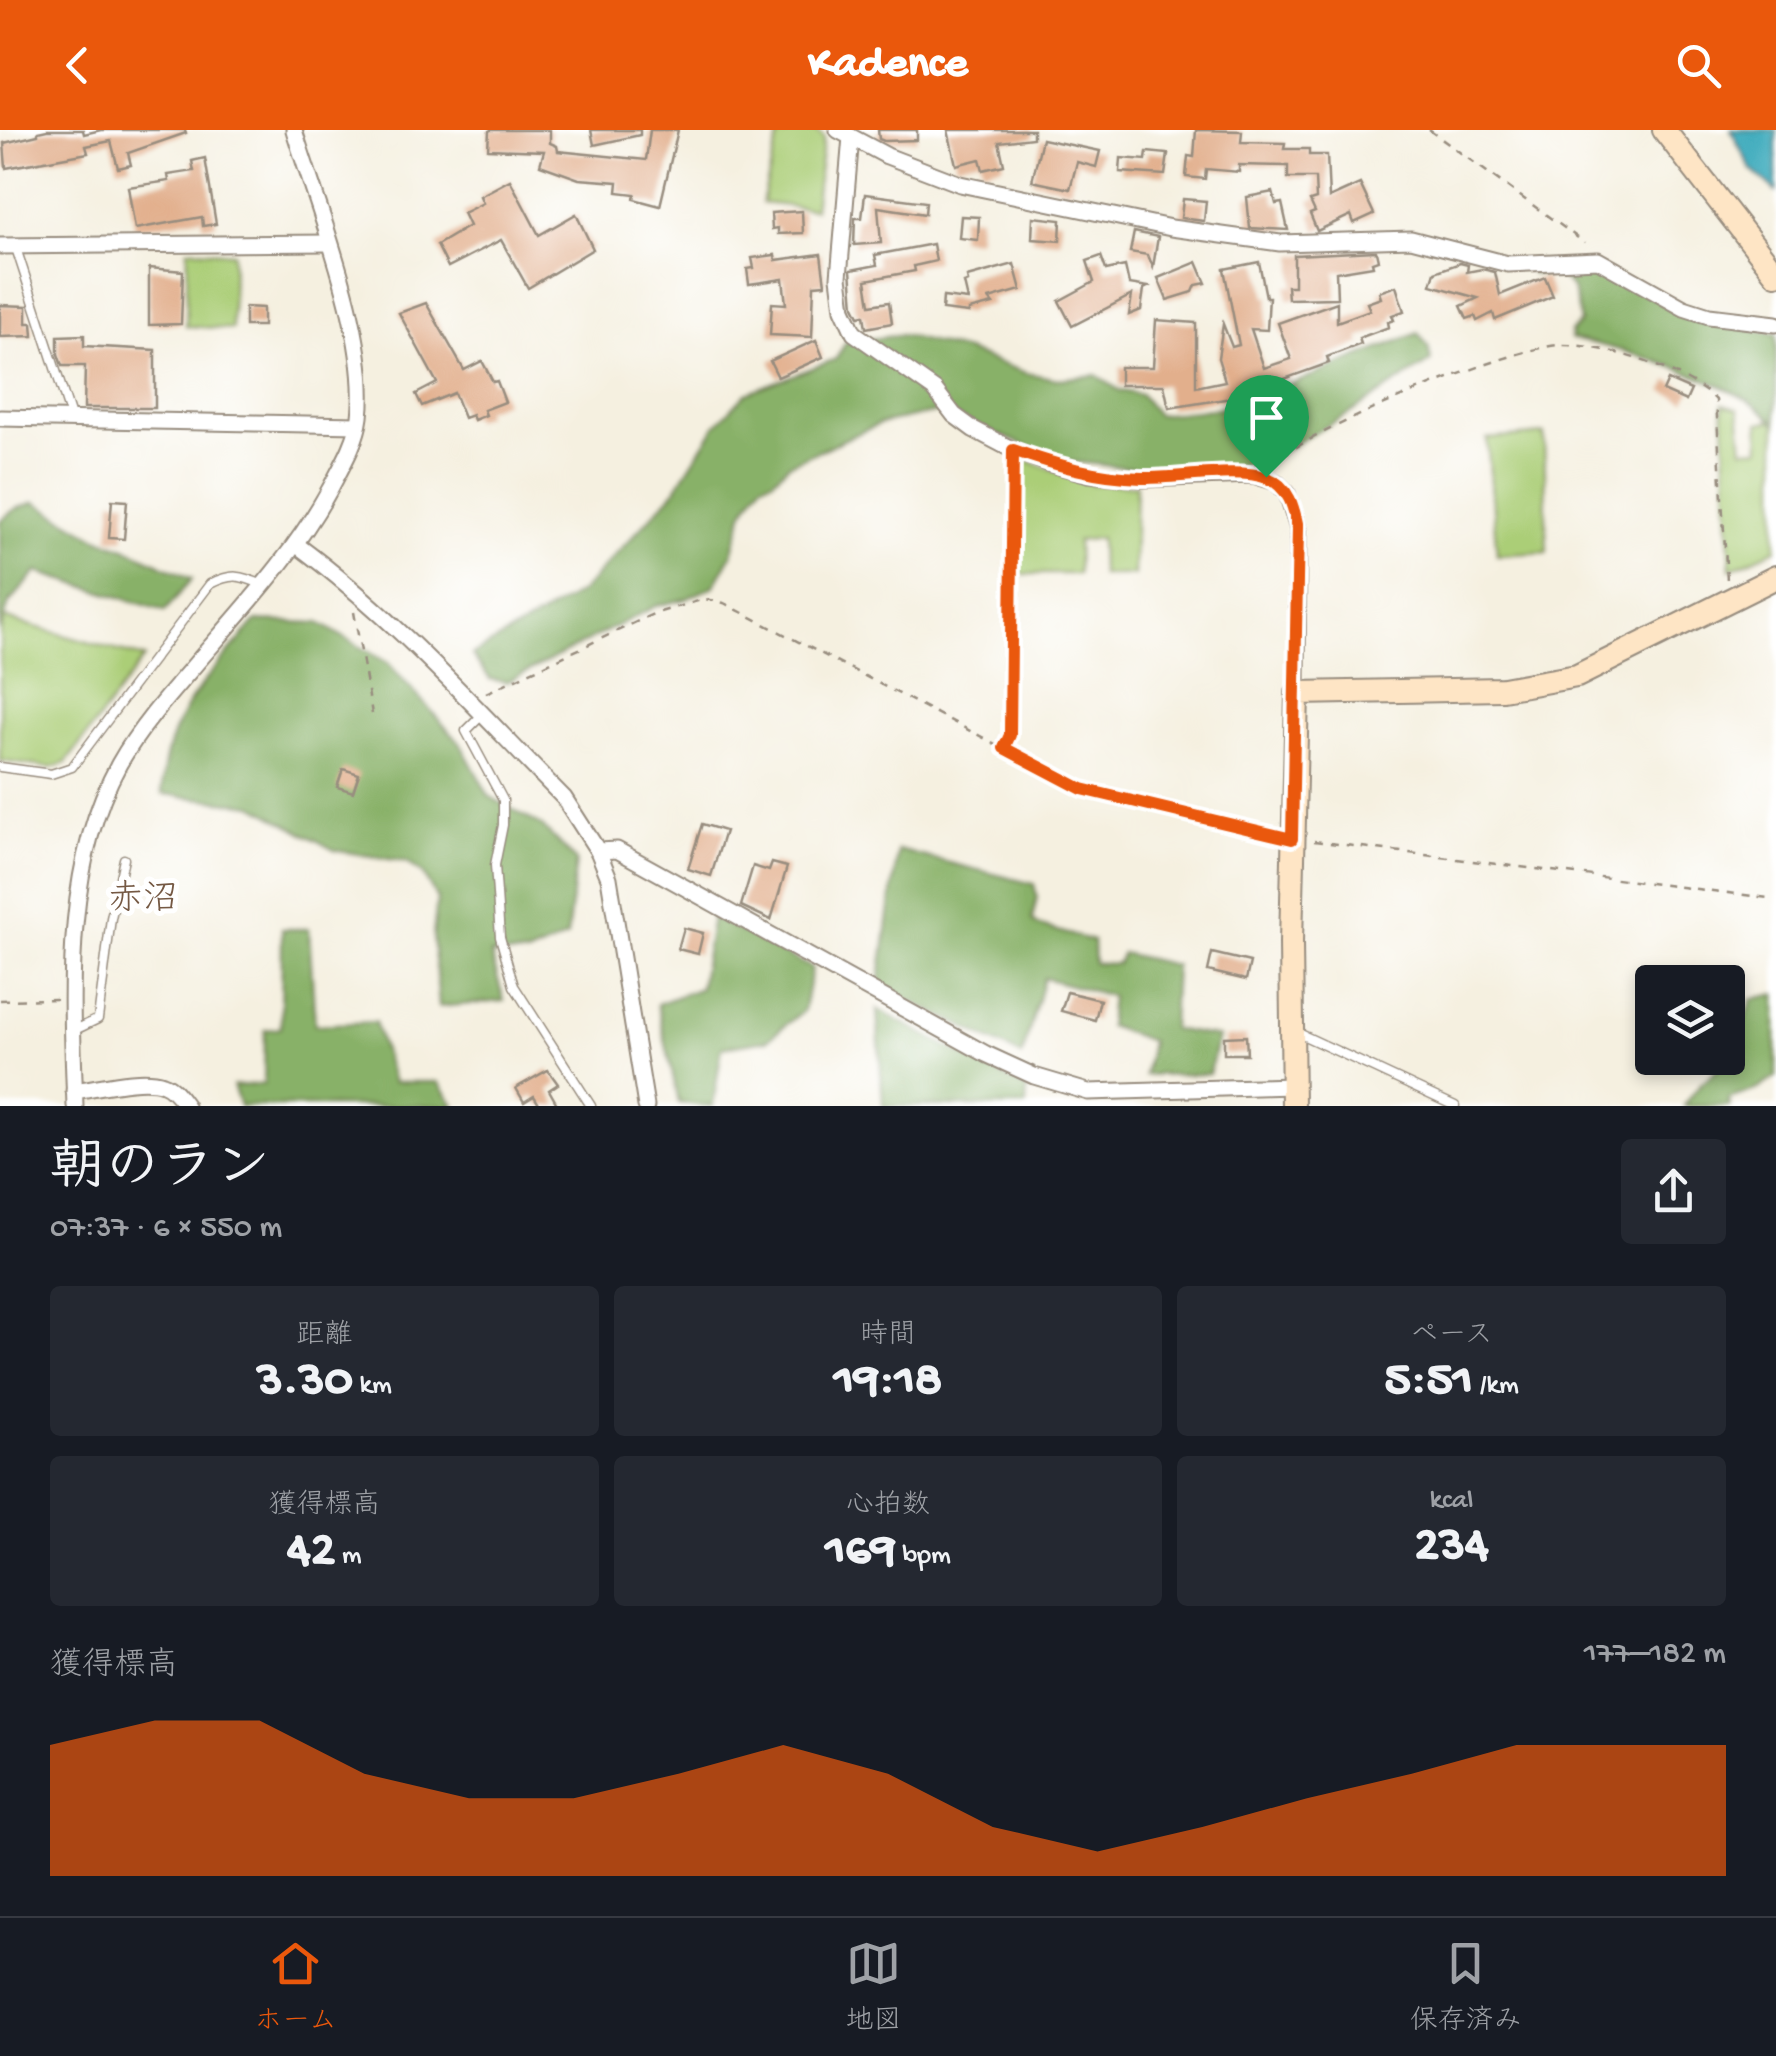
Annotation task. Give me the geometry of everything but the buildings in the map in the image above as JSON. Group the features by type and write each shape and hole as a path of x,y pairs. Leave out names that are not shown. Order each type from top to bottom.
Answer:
{"street":[{"path":"186,1106 162,1083 120,1084 74,1098 76,904 97,812 120,762 157,709 296,545 341,468 358,425 358,354 294,130"},
{"path":"1664,130 1776,274"},
{"path":"598,850 617,850 986,1054 1088,1099 1293,1096 1292,839 1298,528 1288,493 1266,477 1143,478 1089,474 1013,450 973,430 954,415 935,390 854,333 843,309 839,278 844,133 887,156 960,184 1171,228 1280,243 1412,239 1508,264 1598,260 1684,308 1709,316 1776,324"},
{"path":"8,246 329,243"},
{"path":"0,418 358,425"},
{"path":"296,545 355,588 471,700 564,798 598,850 618,924 646,1106"},
{"path":"1297,693 1502,688 1577,676 1776,577"}],"lane":[{"path":"8,246 71,419"},
{"path":"0,767 52,774 72,767 210,584 228,574 262,585"},
{"path":"482,714 466,730 503,800 503,825 495,865 500,938 514,986 591,1106"},
{"path":"75,1030 98,1018 111,918 124,859"},
{"path":"1292,1031 1455,1106"}],"path":[{"path":"1429,130 1583,240 1598,260"},
{"path":"1266,477 1271,463 1352,418 1533,349 1586,346 1688,380 1716,400 1724,572 1732,597"},
{"path":"1004,748 1010,735 1013,450"},
{"path":"471,700 653,614 705,599 724,603 1082,789 1292,839 1768,898"},
{"path":"352,600 372,714"},
{"path":"0,1000 74,999"}],"green space":[{"path":"780,130 815,130 824,137 814,209 762,203"},
{"path":"188,249 233,253 232,329 186,326"},
{"path":"1568,265 1600,268 1692,319 1776,334 1776,424 1761,409 1711,382 1649,359 1571,339 1571,332 1580,323 1573,291 1564,280 1532,274 1531,269"},
{"path":"1418,333 1428,346 1431,361 1347,415 1258,464 1163,471 1062,461 942,411 879,424 789,464 773,480 762,483 744,511 732,554 714,586 686,599 656,606 507,682 490,679 472,655 582,591 673,493 716,425 746,393 836,359 846,342 902,335 966,351 1026,373 1058,379 1096,375 1119,390 1141,395 1157,415 1238,406"},
{"path":"1723,404 1739,409 1743,449 1760,448 1759,423 1775,420 1776,424 1776,549 1731,569"},
{"path":"1544,434 1547,552 1497,555 1487,439"},
{"path":"1017,457 1091,484 1136,485 1134,575 1101,575 1100,538 1077,541 1078,574 1016,574"},
{"path":"35,502 97,538 192,579 165,611 37,572 9,603 0,632 0,521 15,509"},
{"path":"4,618 144,658 66,763 51,768 0,761 0,632"},
{"path":"256,621 319,623 388,663 460,743 489,796 542,826 576,861 567,937 527,955 491,954 504,1001 439,1007 433,936 437,899 423,874 407,862 334,850 253,805 162,794 164,767 179,720 206,680"},
{"path":"898,850 1034,884 1037,897 1032,920 1037,925 1093,941 1094,963 1117,964 1122,953 1175,965 1172,1029 1218,1037 1209,1074 1145,1075 1151,1041 1108,1026 1111,996 1044,978 1022,1056 879,985"},
{"path":"712,917 812,968 804,1010 767,1040 722,1047 713,1106 679,1103 657,1004 700,988"},
{"path":"282,929 309,929 315,1025 375,1022 393,1082 438,1082 455,1106 240,1106 233,1086 264,1084 265,1030 281,1028"},
{"path":"1776,994 1776,1077 1758,1089 1729,1099 1730,1106 1684,1106 1711,1075 1745,1075 1745,1022 1752,999"},
{"path":"877,1009 1027,1089 1026,1106 883,1106"}],"water":[{"path":"1731,130 1776,130 1776,192 1751,169"}],"district":[{"name":"赤沼","path":"143,896"}],"route":[{"path":"1013,450 1089,474 1143,478 1266,477 1288,493 1298,528 1292,839 1082,789 1004,748 1010,735 1013,450"}]}
